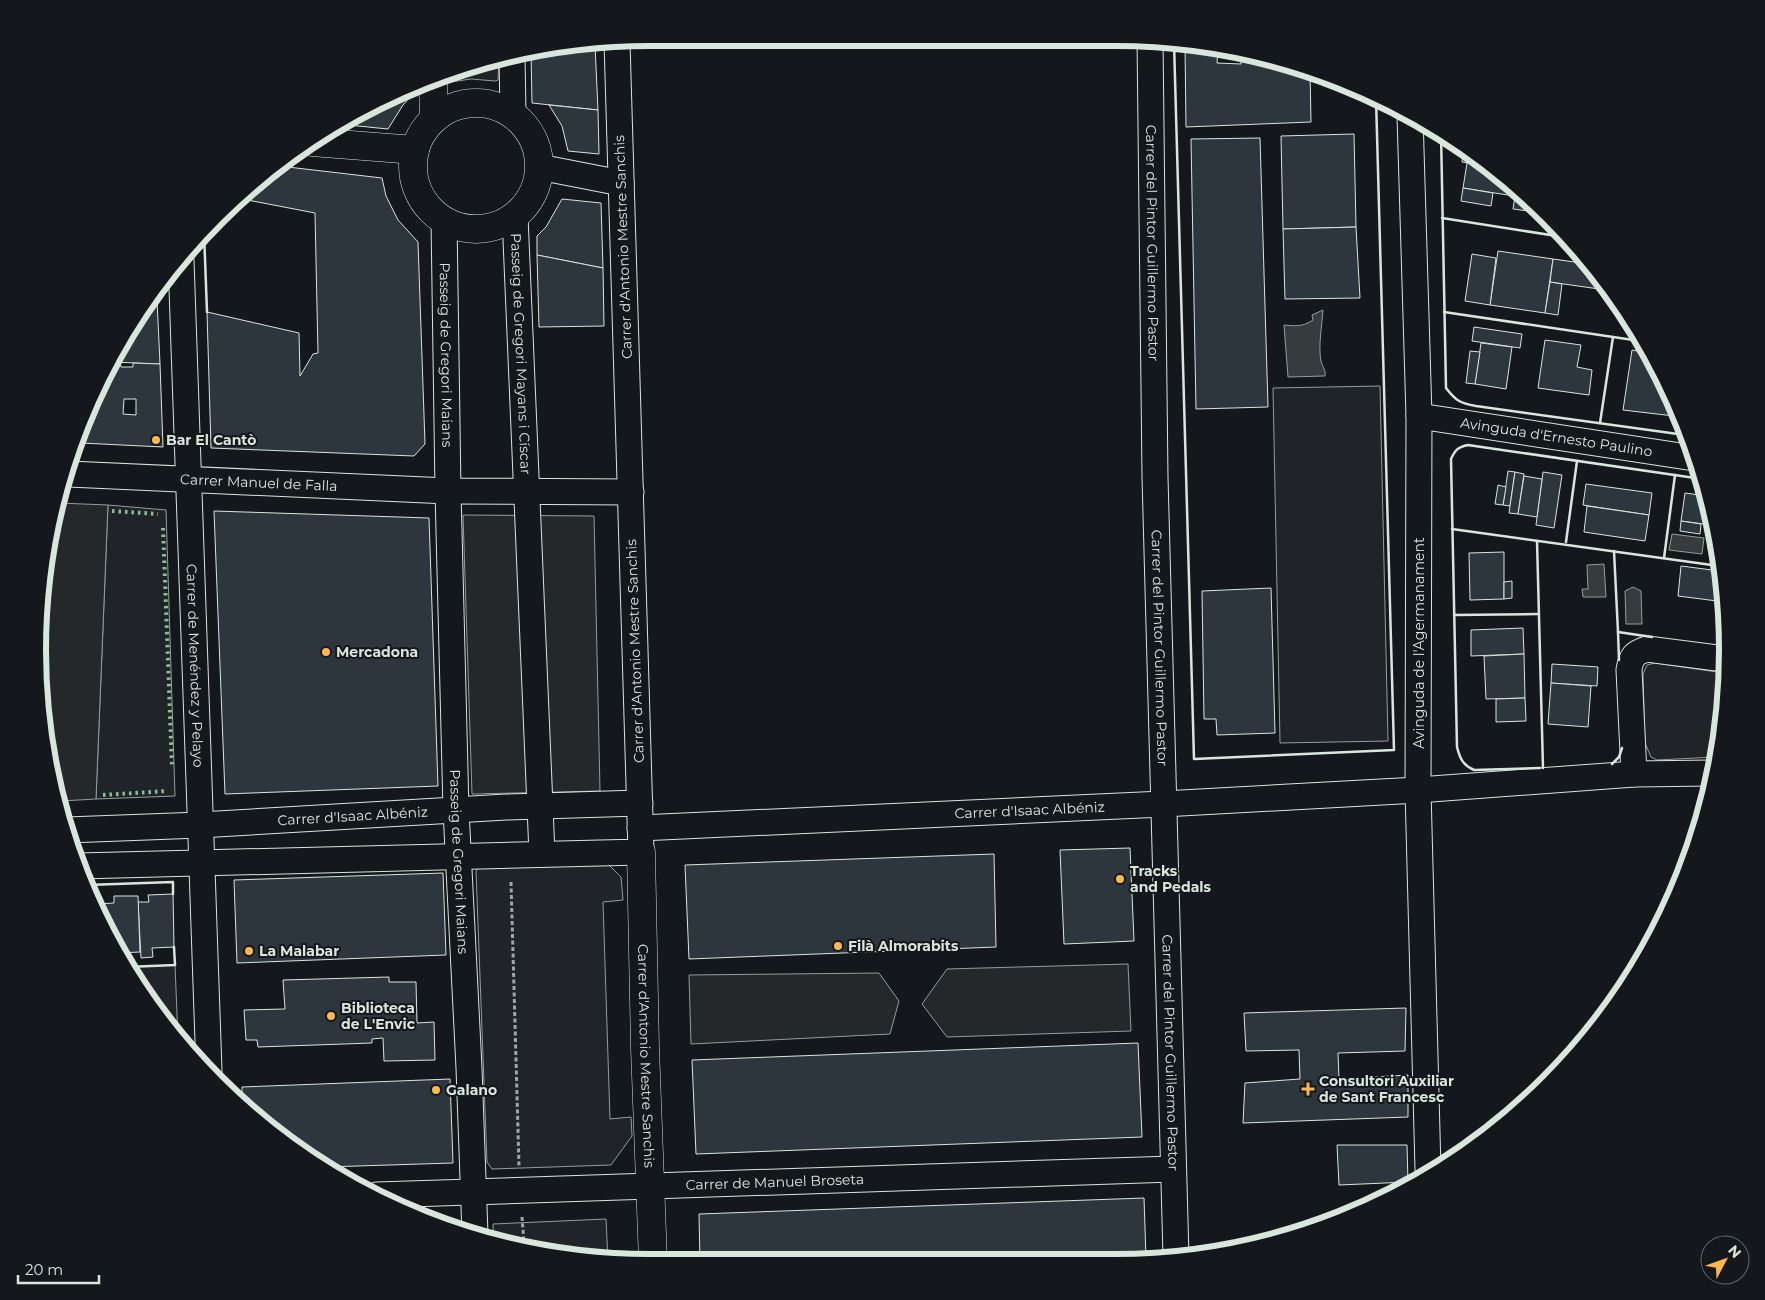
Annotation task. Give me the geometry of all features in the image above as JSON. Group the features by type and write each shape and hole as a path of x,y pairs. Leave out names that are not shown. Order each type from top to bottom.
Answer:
{"street":[{"name":"Carrer d'Antonio Mestre Sanchis","path":"617,48 653,1254"},
{"name":"Carrer del Pintor Guillermo Pastor","path":"1150,48 1156,477 1176,1250"},
{"path":"512,63 513,114"},
{"path":"433,87 434,118"},
{"path":"481,103 498,106 513,114 527,129 536,147 539,167 536,185 528,202 515,216 499,225 480,229 461,227 444,220 428,207 418,190 414,170 415,150 422,133 434,118 448,109 464,104 481,103"},
{"name":"Avinguda de l'Agermanament","path":"1410,124 1419,416 1418,790 1428,1166"},
{"path":"323,143 415,150"},
{"path":"539,167 621,183"},
{"name":"Passeig de Gregori Mayans i Císcar","path":"515,216 542,854"},
{"name":"Passeig de Gregori Maians","path":"444,220 448,491 456,810 475,1227"},
{"name":"Carrer de Menéndez y Pelayo","path":"180,271 210,1063"},
{"name":"Avinguda d'Ernesto Paulino","path":"1419,416 1687,457"},
{"name":"Carrer Manuel de Falla","path":"73,474 448,491"},
{"path":"448,491 631,492"},
{"path":"1634,774 1629,670 1631,659 1636,652 1647,649 1719,658"},
{"name":"Carrer d'Isaac Albéniz","path":"458,856 542,854 640,840 1163,804 1418,790 1634,774 1706,772"},
{"name":"Carrer d'Isaac Albéniz","path":"74,830 200,825 540,806 640,803"},
{"path":"86,866 458,856"},
{"name":"Carrer de Manuel Broseta","path":"392,1195 1173,1170"}],"path":[{"path":"510,854 520,1190 524,1240"}],"shaded area":[{"path":"499,66 498,80 471,79 451,82 449,81"},
{"path":"1323,310 1320,349 1325,376 1288,377 1284,325 1306,324 1313,320 1312,315"},
{"path":"1380,386 1388,741 1280,743 1273,388"},
{"path":"65,503 108,505 96,799 66,801 51,729 46,650 48,611 51,571"},
{"path":"108,505 166,510 175,796 96,799"},
{"path":"463,515 594,516 600,791 472,794"},
{"path":"1672,534 1704,538 1702,554 1669,550"},
{"path":"1604,564 1606,597 1583,597 1582,589 1588,589 1587,565"},
{"path":"1633,587 1641,591 1642,624 1626,624 1625,591"},
{"path":"1655,663 1718,672 1714,729 1709,757 1657,760 1651,757 1645,743 1643,674 1647,665"},
{"path":"604,860 621,877 623,900 603,902 610,1119 631,1117 632,1136 611,1165 492,1169 487,1162 476,871 482,864"},
{"path":"1128,964 1131,1031 947,1037 922,1004 947,969"},
{"path":"175,965 177,1026 148,985 136,967"},
{"path":"879,973 899,1001 890,1034 691,1044 689,975"},
{"path":"606,1219 608,1252 571,1249 494,1233 493,1224"}],"building":[{"path":"595,49 598,110 532,103 531,58 571,51"},
{"path":"1185,50 1218,55 1217,63 1241,64 1241,60 1310,78 1311,122 1186,127"},
{"path":"412,96 403,105 388,129 351,125"},
{"path":"549,105 598,110 599,154 568,151 562,126"},
{"path":"1354,134 1356,227 1283,229 1281,136"},
{"path":"1260,138 1268,407 1196,409 1191,139"},
{"path":"1463,157 1472,164 1462,162"},
{"path":"1467,163 1473,164 1513,196 1463,188"},
{"path":"288,167 382,178 386,196 398,220 418,242 425,444 414,456 211,448 207,312 299,333 300,376 313,354 318,353 315,213 248,200"},
{"path":"1463,188 1493,193 1491,206 1461,201"},
{"path":"1515,198 1529,211 1513,209"},
{"path":"562,199 601,203 603,268 537,255 537,236 546,227"},
{"path":"1356,227 1360,298 1285,299 1283,229"},
{"path":"1498,251 1553,259 1545,313 1490,305"},
{"path":"1472,254 1496,258 1490,305 1465,301"},
{"path":"537,255 603,268 604,326 539,327"},
{"path":"1553,259 1578,262 1599,289 1550,282"},
{"path":"1550,282 1562,284 1558,315 1545,313"},
{"path":"157,302 160,364 120,362"},
{"path":"1474,327 1522,334 1520,348 1472,341"},
{"path":"1545,340 1581,345 1577,367 1592,370 1589,395 1538,388"},
{"path":"1481,343 1512,347 1506,389 1475,384"},
{"path":"1632,350 1640,351 1671,416 1623,410"},
{"path":"1470,351 1480,352 1475,384 1466,383"},
{"path":"120,362 121,367 133,367 133,363 160,364 163,447 83,443 92,419","holes":["124,399 136,399 136,415 123,414"]},
{"path":"1508,471 1515,472 1510,506 1503,505"},
{"path":"1515,472 1524,474 1518,514 1509,513"},
{"path":"1543,472 1562,475 1554,528 1536,525"},
{"path":"1524,476 1542,479 1537,517 1518,514"},
{"path":"1586,484 1652,493 1649,515 1583,505"},
{"path":"1498,485 1506,487 1503,505 1495,504"},
{"path":"1685,493 1698,495 1705,524 1681,521"},
{"path":"1587,506 1649,515 1645,541 1584,532"},
{"name":"Mercadona","path":"214,511 429,518 438,786 225,794"},
{"path":"1681,521 1701,524 1700,534 1680,531"},
{"path":"1504,552 1504,599 1470,600 1469,553"},
{"path":"1681,566 1714,570 1716,601 1678,596"},
{"path":"1512,581 1512,598 1504,599 1504,582"},
{"path":"1271,588 1275,733 1217,735 1216,719 1204,719 1202,591"},
{"path":"1523,628 1524,654 1471,656 1471,630"},
{"path":"1524,654 1525,698 1486,699 1484,656"},
{"path":"1552,664 1598,667 1597,686 1551,683"},
{"path":"1551,683 1591,686 1588,727 1548,724"},
{"path":"1525,698 1526,721 1496,722 1496,699"},
{"path":"1130,848 1134,941 1064,944 1060,850"},
{"path":"994,854 996,947 689,959 685,865"},
{"path":"443,873 446,955 237,963 234,880"},
{"path":"173,894 174,947 152,948 153,957 141,958 138,902 149,902 148,895"},
{"path":"114,896 138,896 140,952 127,952 103,904 114,903"},
{"name":"Biblioteca de L'Envic","path":"389,977 389,982 416,982 417,1023 434,1022 435,1060 384,1061 383,1038 372,1039 372,1043 258,1047 257,1040 246,1040 244,1010 285,1009 283,980"},
{"path":"1406,1008 1405,1051 1338,1053 1339,1079 1408,1075 1408,1117 1243,1123 1245,1083 1300,1079 1299,1050 1246,1051 1244,1013"},
{"path":"1138,1043 1142,1137 696,1154 692,1060"},
{"path":"450,1079 453,1163 338,1167 282,1129 242,1095 242,1087"},
{"path":"1337,1145 1407,1145 1408,1178 1399,1182 1339,1185"},
{"path":"1144,1198 1146,1252 700,1254 699,1214"}],"hedge":[{"path":"112,511 158,514"},
{"path":"163,528 172,767"},
{"path":"103,795 167,791"}],"wall":[{"path":"1174,50 1194,759 1394,750 1376,106"},
{"path":"1441,142 1446,388 1459,401 1476,406 1679,434"},
{"path":"1442,218 1554,236"},
{"path":"204,243 207,312"},
{"path":"1444,312 1633,340"},
{"path":"1600,423 1613,337"},
{"path":"1540,768 1474,770 1465,764 1458,751 1452,456 1459,448 1468,445 1693,478"},
{"path":"1566,542 1577,461"},
{"path":"1664,558 1675,475"},
{"path":"1452,529 1713,565"},
{"path":"1537,541 1543,768"},
{"path":"1614,551 1618,632"},
{"path":"1454,615 1539,614"},
{"path":"1619,660 1618,632 1652,637"},
{"path":"1612,764 1619,757 1622,748"},
{"path":"94,885 173,882 173,894"},
{"path":"136,967 175,965 174,947"}],"place":[{"name":"Bar El Cantò","path":"156,440"},
{"name":"Mercadona","path":"326,652"},
{"name":"Tracks and Pedals","path":"1120,879"},
{"name":"Filà Almorabits","path":"838,946"},
{"name":"La Malabar","path":"249,951"},
{"name":"Biblioteca de L'Envic","path":"331,1016"},
{"name":"Consultori Auxiliar de Sant Francesc","path":"1308,1089"},
{"name":"Galano","path":"436,1090"}]}
